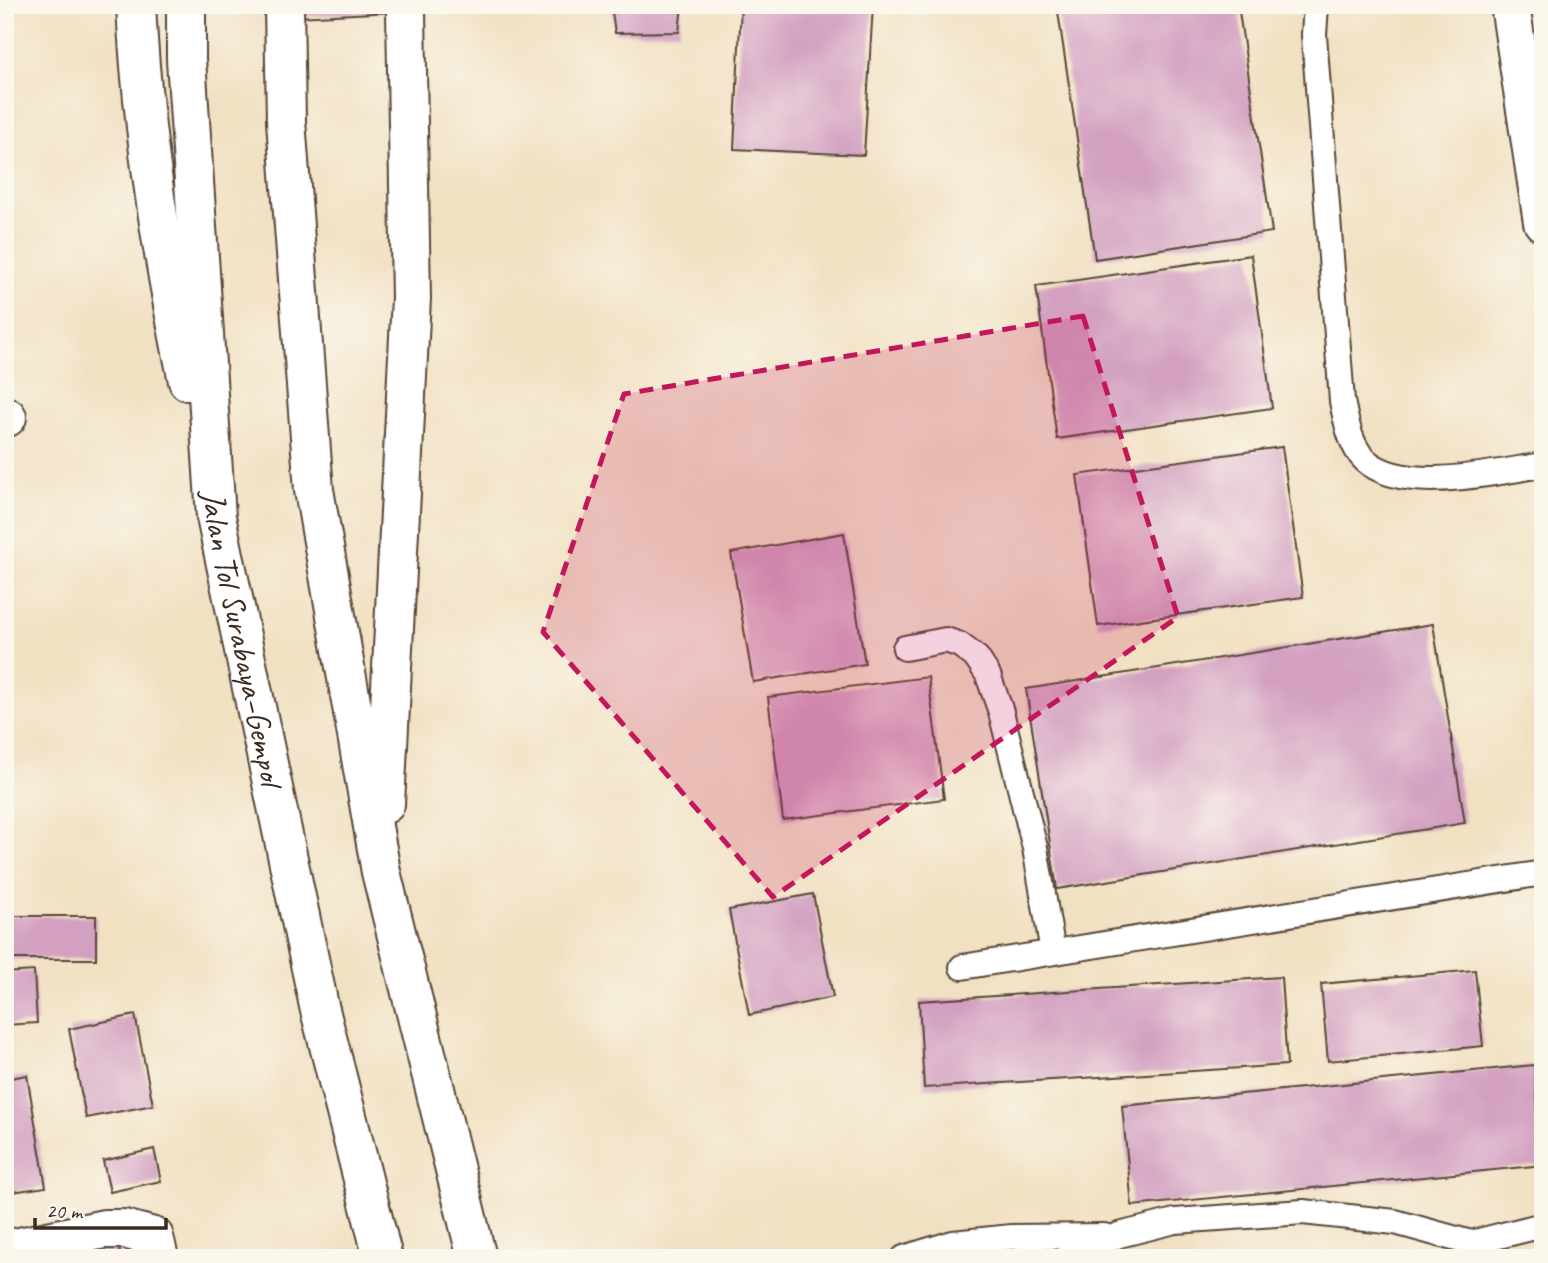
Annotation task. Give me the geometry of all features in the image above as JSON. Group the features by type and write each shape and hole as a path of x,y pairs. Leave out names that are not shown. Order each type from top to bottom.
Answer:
{"main road":[{"path":"136,5 138,55 164,269 216,517"},
{"name":"Jalan Tol Surabaya–Gempol","path":"187,5 186,59 216,517 319,1006 383,1258"},
{"path":"284,5 286,121 314,490 381,873 477,1258"},
{"path":"1510,5 1543,222"},
{"path":"381,873 411,298 406,12"},
{"path":"5,1250 104,1228 124,1229 154,1237 159,1258"}],"lane":[{"path":"1316,5 1314,35 1336,334 1342,401 1350,435 1363,458 1385,474 1413,479 1543,465"},
{"path":"905,648 946,640 960,645 977,658 988,675 1001,712 1035,848 1054,952"},
{"path":"962,967 1543,873"},
{"path":"1066,1258 1119,1236 1175,1221 1303,1212 1395,1222 1470,1250 1543,1224"},
{"path":"904,1258 953,1243 1012,1237 1119,1236"}],"highlighted area":[{"path":"1083,316 1178,617 773,897 543,632 624,394"}],"building":[{"path":"296,5 488,5 488,7 297,17"},
{"path":"611,5 682,5 679,32 615,33"},
{"path":"741,5 873,5 864,155 734,149"},
{"path":"1057,5 1238,5 1272,232 1095,259"},
{"path":"1251,255 1272,408 1057,439 1036,286"},
{"path":"1282,447 1303,597 1098,626 1077,475"},
{"path":"844,533 865,664 753,682 731,553"},
{"path":"1433,624 1465,823 1057,889 1026,689"},
{"path":"928,677 944,799 783,820 768,697"},
{"path":"813,894 833,997 749,1015 729,910"},
{"path":"5,916 96,916 96,959 5,959"},
{"path":"1475,970 1483,1046 1328,1061 1321,984"},
{"path":"34,971 37,1023 5,1025 5,973"},
{"path":"1281,977 1287,1065 924,1088 919,1001"},
{"path":"135,1015 153,1105 86,1118 69,1029"},
{"path":"1534,1065 1543,1165 1132,1206 1122,1106"},
{"path":"27,1075 46,1187 5,1193 5,1079"},
{"path":"154,1149 161,1181 110,1192 103,1161"},
{"path":"117,1238 121,1258 47,1258"}]}
